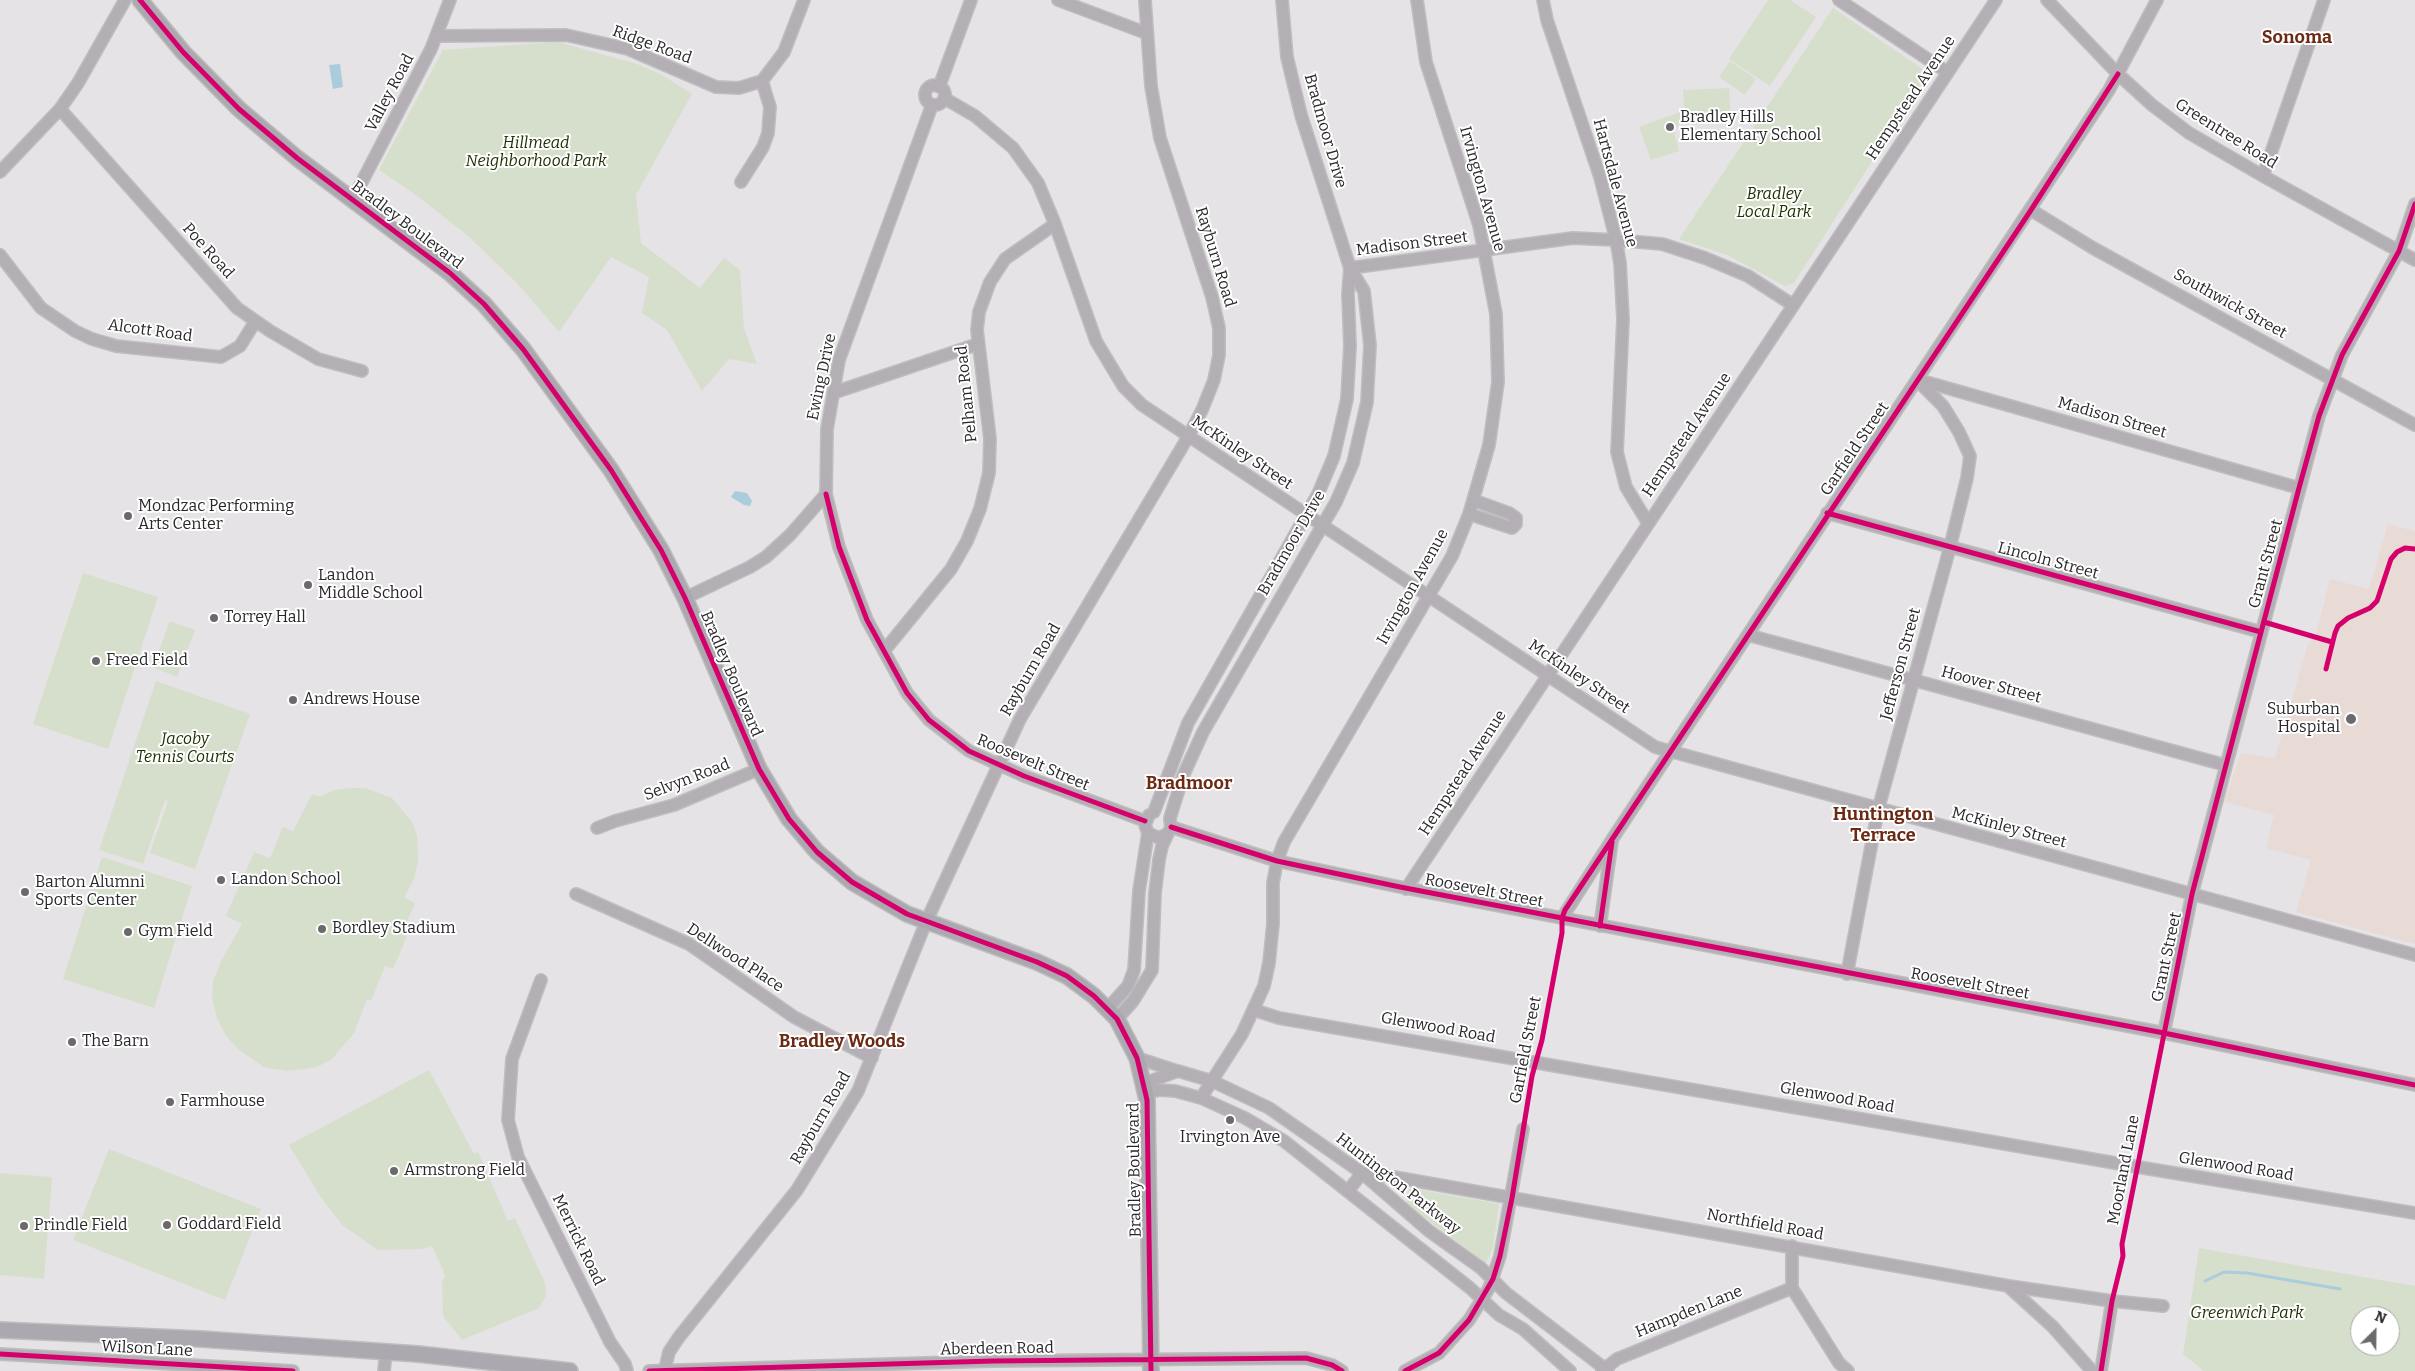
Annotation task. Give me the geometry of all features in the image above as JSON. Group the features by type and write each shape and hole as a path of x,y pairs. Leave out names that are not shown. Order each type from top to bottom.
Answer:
{"main road":[{"name":"Bradley Boulevard","path":"140,0 183,52 239,109 276,142 450,273 484,304 511,334 548,381 630,500 661,550 685,598 759,769 789,819 833,867 872,895 926,922 1054,970 1082,986 1112,1013 1137,1058 1145,1088 1151,1365"},
{"name":"Wilson Lane","path":"0,1330 201,1339 418,1354 570,1371"}],"street":[{"path":"0,172 60,109 78,83 125,0"},
{"name":"Valley Road","path":"353,199 437,36 450,0"},
{"path":"741,182 763,147 768,134 770,107 762,82 784,52 804,0"},
{"path":"939,86 971,0"},
{"path":"1058,0 1146,33"},
{"name":"Rayburn Road","path":"665,1369 669,1352 678,1337 797,1190 844,1116 872,1058 926,922 1020,719 1188,437 1202,410 1214,380 1219,356 1218,328 1212,297 1160,138 1151,86 1145,0"},
{"name":"Bradmoor Drive","path":"1112,1013 1133,1001 1152,970 1155,893 1162,846 1183,776 1203,732 1336,502 1353,463 1367,402 1370,345 1364,291 1350,268 1300,115 1288,57 1282,0"},
{"name":"Irvington Avenue","path":"1201,1098 1254,1010 1264,986 1269,963 1273,924 1273,883 1277,861 1284,842 1452,556 1470,514 1489,445 1498,382 1496,314 1479,225 1426,62 1417,0"},
{"name":"Hartsdale Avenue","path":"1543,0 1547,20 1600,177 1616,240 1620,263 1623,319 1617,452 1626,487 1648,523"},
{"path":"1839,0 1948,72"},
{"name":"Hempstead Avenue","path":"1406,889 1996,0"},
{"name":"Greentree Road","path":"2047,0 2118,74 2152,105 2189,133 2262,176 2415,260"},
{"name":"Garfield Street","path":"1562,918 1827,514 2031,210 2118,74 2157,0"},
{"path":"2262,176 2324,0"},
{"name":"Ridge Road","path":"437,36 566,35 628,50 716,87 740,88 762,82"},
{"path":"931,86 939,86 943,90 944,98 938,104 932,105 926,100 925,92 931,86"},
{"name":"McKinley Street","path":"944,98 975,116 1013,148 1038,183 1055,224 1096,341 1109,366 1123,386 1142,405 1655,747 1878,810 2415,955"},
{"name":"Ewing Drive","path":"826,494 827,429 833,393 846,340 932,105"},
{"name":"Poe Road","path":"60,109 237,308 255,322 318,359 362,371"},
{"name":"Grant Street","path":"2164,1033 2192,894 2319,416 2342,355 2399,251 2415,204"},
{"name":"Southwick Street","path":"2031,210 2093,248 2415,426"},
{"name":"Pelham Road","path":"884,651 951,569 968,541 980,509 989,473 990,439 977,330 979,312 990,282 1005,259 1055,224"},
{"name":"Madison Street","path":"1350,268 1573,238 1616,240 1662,244 1706,258 1748,276 1793,305"},
{"name":"Alcott Road","path":"0,254 41,308 75,331 92,339 116,346 222,357 240,346 255,322"},
{"name":"Bradmoor Drive","path":"1154,812 1188,723 1318,494 1334,456 1342,428 1347,399 1350,346 1348,294 1350,268"},
{"path":"833,393 978,344"},
{"name":"Madison Street","path":"1917,380 2299,488"},
{"name":"Jefferson Street","path":"1847,974 1878,810 1950,547 1967,478 1970,456 1959,432 1943,406 1917,380"},
{"path":"685,598 750,567 766,556 790,535 826,494"},
{"name":"Roosevelt Street","path":"826,494 839,547 867,620 908,693 929,720 968,751 1147,827 1159,838 1169,826 1277,861 1406,889 2164,1033 2415,1085"},
{"path":"1470,514 1512,528 1516,524 1516,518 1509,514 1473,500"},
{"name":"Lincoln Street","path":"1827,514 2261,632"},
{"name":"Hoover Street","path":"1748,635 2225,765"},
{"name":"Selvyn Road","path":"597,828 615,821 674,805 759,769"},
{"path":"1112,1013 1128,986 1134,970 1139,891 1147,827 1154,812 1163,812 1169,826"},
{"name":"Garfield Street","path":"1600,926 1613,838"},
{"name":"Dellwood Place","path":"576,894 689,944 794,1017 872,1058"},
{"name":"Merrick Road","path":"540,980 512,1059 508,1120 518,1157 610,1342 625,1364 627,1371"},
{"name":"Glenwood Road","path":"1254,1010 1279,1018 2138,1167 2415,1213"},
{"name":"Huntington Parkway","path":"1137,1058 1212,1081 1269,1108 1362,1173 1429,1231 1481,1268 1506,1293 1605,1370"},
{"path":"1145,1088 1178,1071"},
{"path":"1145,1088 1175,1091 1201,1098 1245,1118 1284,1141 1483,1299 1498,1314 1523,1329 1570,1371"},
{"name":"Garfield Street","path":"1405,1371 1439,1352 1469,1320 1493,1279 1500,1256 1512,1198 1523,1129"},
{"path":"1348,1192 1362,1173"},
{"name":"Northfield Road","path":"1362,1173 1792,1246 2009,1286 2112,1302 2163,1306"},
{"path":"1792,1246 1792,1288 1839,1363 1848,1371"},
{"path":"2009,1286 2053,1327 2092,1371"},
{"name":"Hampden Lane","path":"1605,1370 1617,1359 1792,1288"},
{"path":"2101,1371 2112,1302"},
{"path":"384,1371 386,1353"},
{"name":"Wilson Lane","path":"0,1354 203,1368 293,1371"},
{"name":"Aberdeen Road","path":"649,1371 665,1369 1151,1365 1306,1358 1332,1365 1342,1371"}],"shaded area":[{"name":"Suburban Hospital","path":"2388,524 2415,531 2415,944 2296,912 2311,860 2266,848 2274,815 2224,802 2241,753 2275,758 2308,644 2316,635 2330,579 2369,589"}],"green space":[{"path":"1768,0 1790,0 1816,17 1770,86 1729,59"},
{"name":"Bradley Local Park","path":"1833,8 1924,70 1926,77 1794,283 1785,286 1727,255 1679,239"},
{"name":"Hillmead Neighborhood Park","path":"558,42 637,64 662,75 692,94 636,195 641,243 700,288 724,258 740,270 744,328 757,364 729,359 702,391 667,330 642,313 649,277 611,257 559,332 516,282 468,236 416,195 379,170 443,50"},
{"path":"1730,61 1756,79 1745,95 1719,77"},
{"path":"1729,88 1731,122 1685,124 1683,90"},
{"path":"1680,112 1680,123 1674,131 1679,151 1651,160 1639,127"},
{"name":"Freed Field","path":"83,573 158,597 108,749 33,724"},
{"path":"170,621 195,630 177,677 153,667"},
{"name":"Jacoby Tennis Courts","path":"156,681 250,714 195,869 150,853 168,801 165,800 143,864 99,850"},
{"name":"Bordley Stadium","path":"365,788 392,798 412,822 417,835 418,861 414,879 404,898 415,903 402,934 407,936 393,969 385,966 371,1001 367,999 354,1033 332,1059 317,1067 305,1069 287,1071 264,1067 239,1050 226,1036 217,1018 212,998 213,981 221,961 242,924 226,916 254,852 270,858 283,827 293,831 312,794 320,797 334,790"},
{"name":"Gym Field","path":"102,857 192,886 154,1008 63,979"},
{"name":"Armstrong Field","path":"429,1070 474,1154 478,1152 508,1221 515,1218 545,1283 546,1296 539,1308 462,1340 443,1316 442,1283 445,1275 432,1246 422,1249 378,1250 342,1225 320,1196 289,1145"},
{"name":"Goddard Field","path":"109,1149 261,1209 225,1300 73,1240"},
{"name":"Prindle Field","path":"0,1173 52,1177 44,1279 0,1275"},
{"path":"1410,1188 1499,1204 1493,1247 1486,1263 1407,1205 1407,1195"},
{"name":"Greenwich Park","path":"2199,1248 2415,1286 2415,1371 2204,1371 2183,1354"}],"water":[{"path":"340,64 343,87 333,89 329,65"},
{"path":"735,491 747,493 752,501 750,506 744,505 731,497"}],"waterway":[{"path":"2205,1281 2224,1272 2247,1273 2340,1289"}],"cycle path":[{"path":"140,0 183,52 239,109 297,158 450,273 484,304 523,349 611,470 661,550 685,598 759,769 789,819 817,852 852,882 907,914 1037,962 1067,976 1094,996 1117,1019 1137,1058 1147,1100 1151,1371"},
{"path":"1405,1371 1439,1353 1469,1320 1493,1279 1500,1256 1512,1198 1532,1076 1542,1040 1562,933 1562,918 1565,910 2031,210 2118,74"},
{"name":"Moorland Lane","path":"2101,1371 2112,1301 2123,1256 2122,1244 2192,894 2299,488 2319,416 2342,355 2399,251 2415,204"},
{"path":"826,494 839,547 867,620 907,693 929,720 969,751 1024,776 1145,821"},
{"path":"1827,513 2261,632"},
{"path":"2326,669 2338,626 2348,618 2370,608 2377,601 2391,559 2397,552 2405,548 2415,549"},
{"path":"2264,622 2332,642"},
{"path":"1171,827 1277,861 1400,887 2164,1033 2415,1085"},
{"path":"1600,926 1612,842"},
{"path":"0,1354 293,1371"},
{"path":"649,1371 993,1361 1306,1358 1332,1365 1342,1371"}],"place":[{"name":"Bradley Hills Elementary School","path":"1670,127"},
{"name":"Mondzac Performing Arts Center","path":"128,516"},
{"name":"Landon Middle School","path":"308,585"},
{"name":"Torrey Hall","path":"214,618"},
{"name":"Freed Field","path":"96,661"},
{"name":"Andrews House","path":"293,700"},
{"name":"Suburban Hospital","path":"2351,719"},
{"name":"Landon School","path":"221,880"},
{"name":"Barton Alumni Sports Center","path":"25,892"},
{"name":"Bordley Stadium","path":"322,929"},
{"name":"Gym Field","path":"128,932"},
{"name":"The Barn","path":"72,1042"},
{"name":"Farmhouse","path":"170,1102"},
{"name":"Irvington Ave","path":"1230,1120"},
{"name":"Armstrong Field","path":"394,1171"},
{"name":"Goddard Field","path":"167,1225"},
{"name":"Prindle Field","path":"24,1226"}],"district":[{"name":"Sonoma","path":"2297,38"},
{"name":"Bradmoor","path":"1189,784"},
{"name":"Huntington Terrace","path":"1883,825"},
{"name":"Bradley Woods","path":"842,1042"}]}
